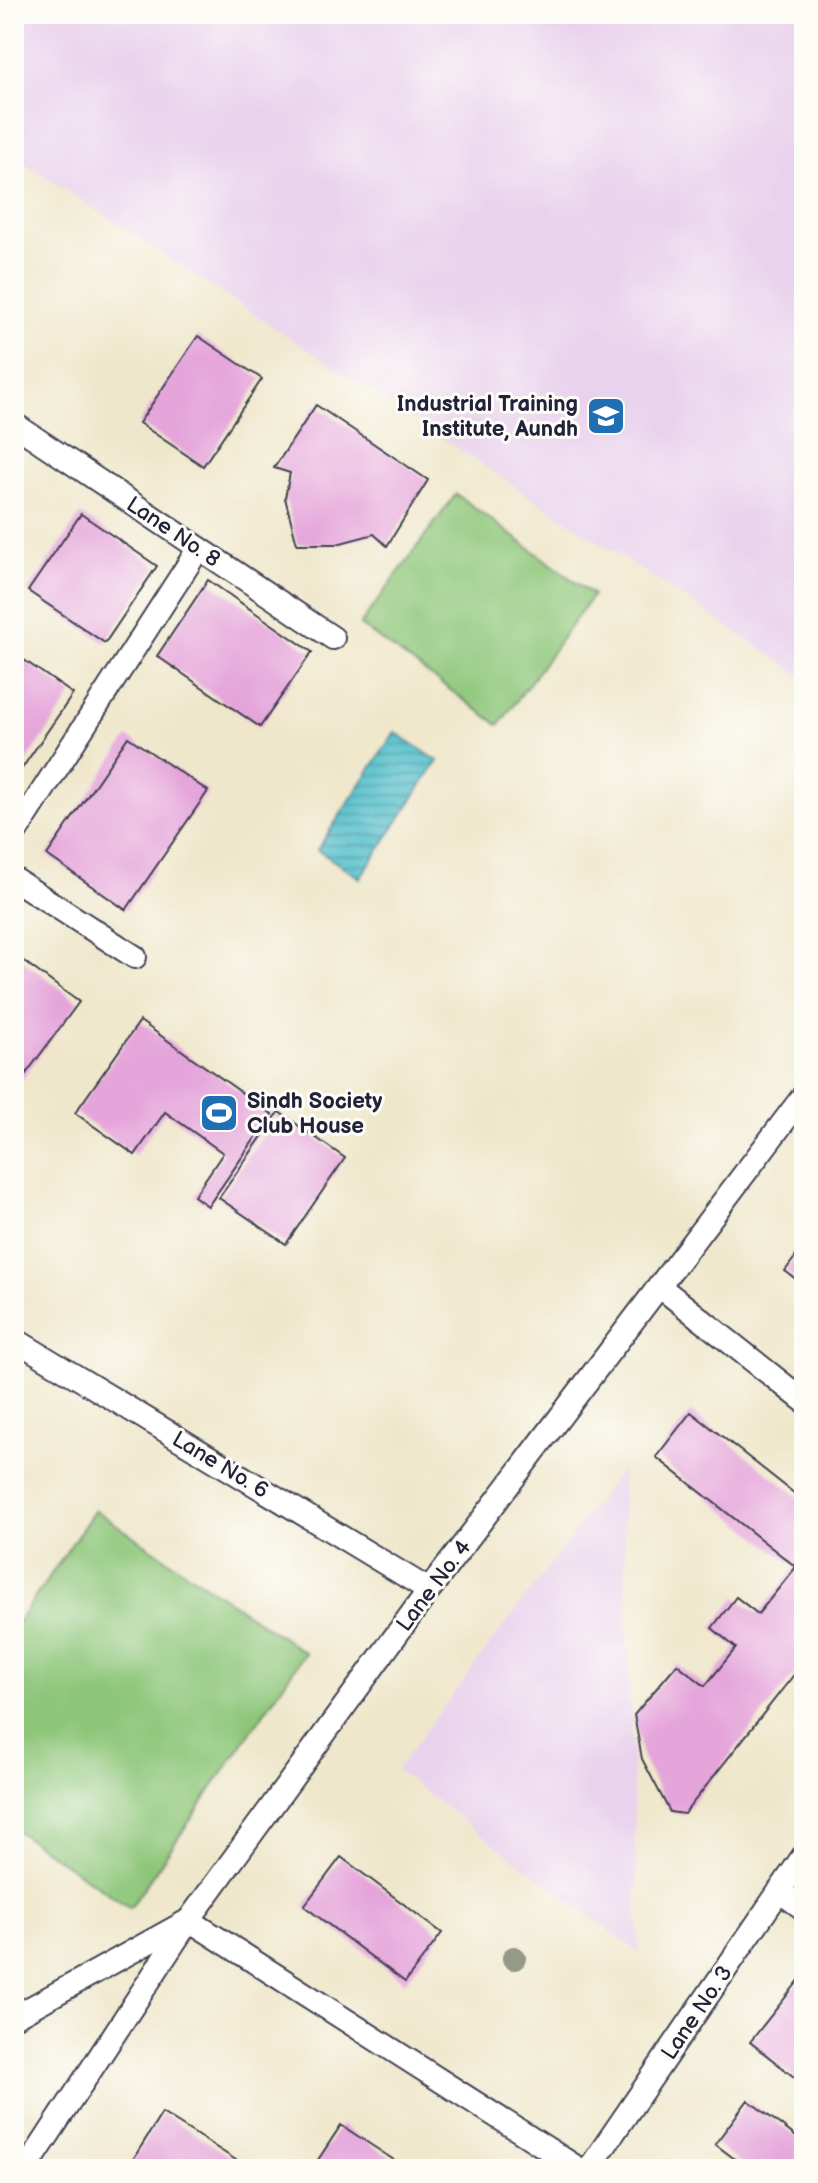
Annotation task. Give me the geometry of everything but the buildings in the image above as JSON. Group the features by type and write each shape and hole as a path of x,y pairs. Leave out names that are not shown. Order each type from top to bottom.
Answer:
{"lane":[{"name":"Lane No. 8","path":"14,424 333,638"},
{"path":"14,835 199,548"},
{"path":"14,879 135,957"},
{"name":"Lane No. 4","path":"14,2017 189,1920 429,1590 804,1095"},
{"path":"659,1286 804,1401"},
{"name":"Lane No. 6","path":"14,1339 429,1590"},
{"name":"Lane No. 3","path":"589,2169 804,1855"},
{"path":"779,1891 804,1909"},
{"path":"26,2169 189,1920 579,2169"}],"shaded area":[{"name":"Industrial Training Institute, Aundh","path":"14,14 804,14 804,677 14,156"},
{"path":"622,1469 639,1953 396,1770"}],"green space":[{"path":"456,494 593,595 499,725 360,625"},
{"path":"95,1510 305,1653 130,1908 14,1829 14,1628"}],"water":[{"path":"395,732 438,761 360,878 317,850"}],"place":[{"name":"Industrial Training Institute, Aundh","path":"606,416"},
{"name":"Sindh Society Club House","path":"219,1113"}]}
